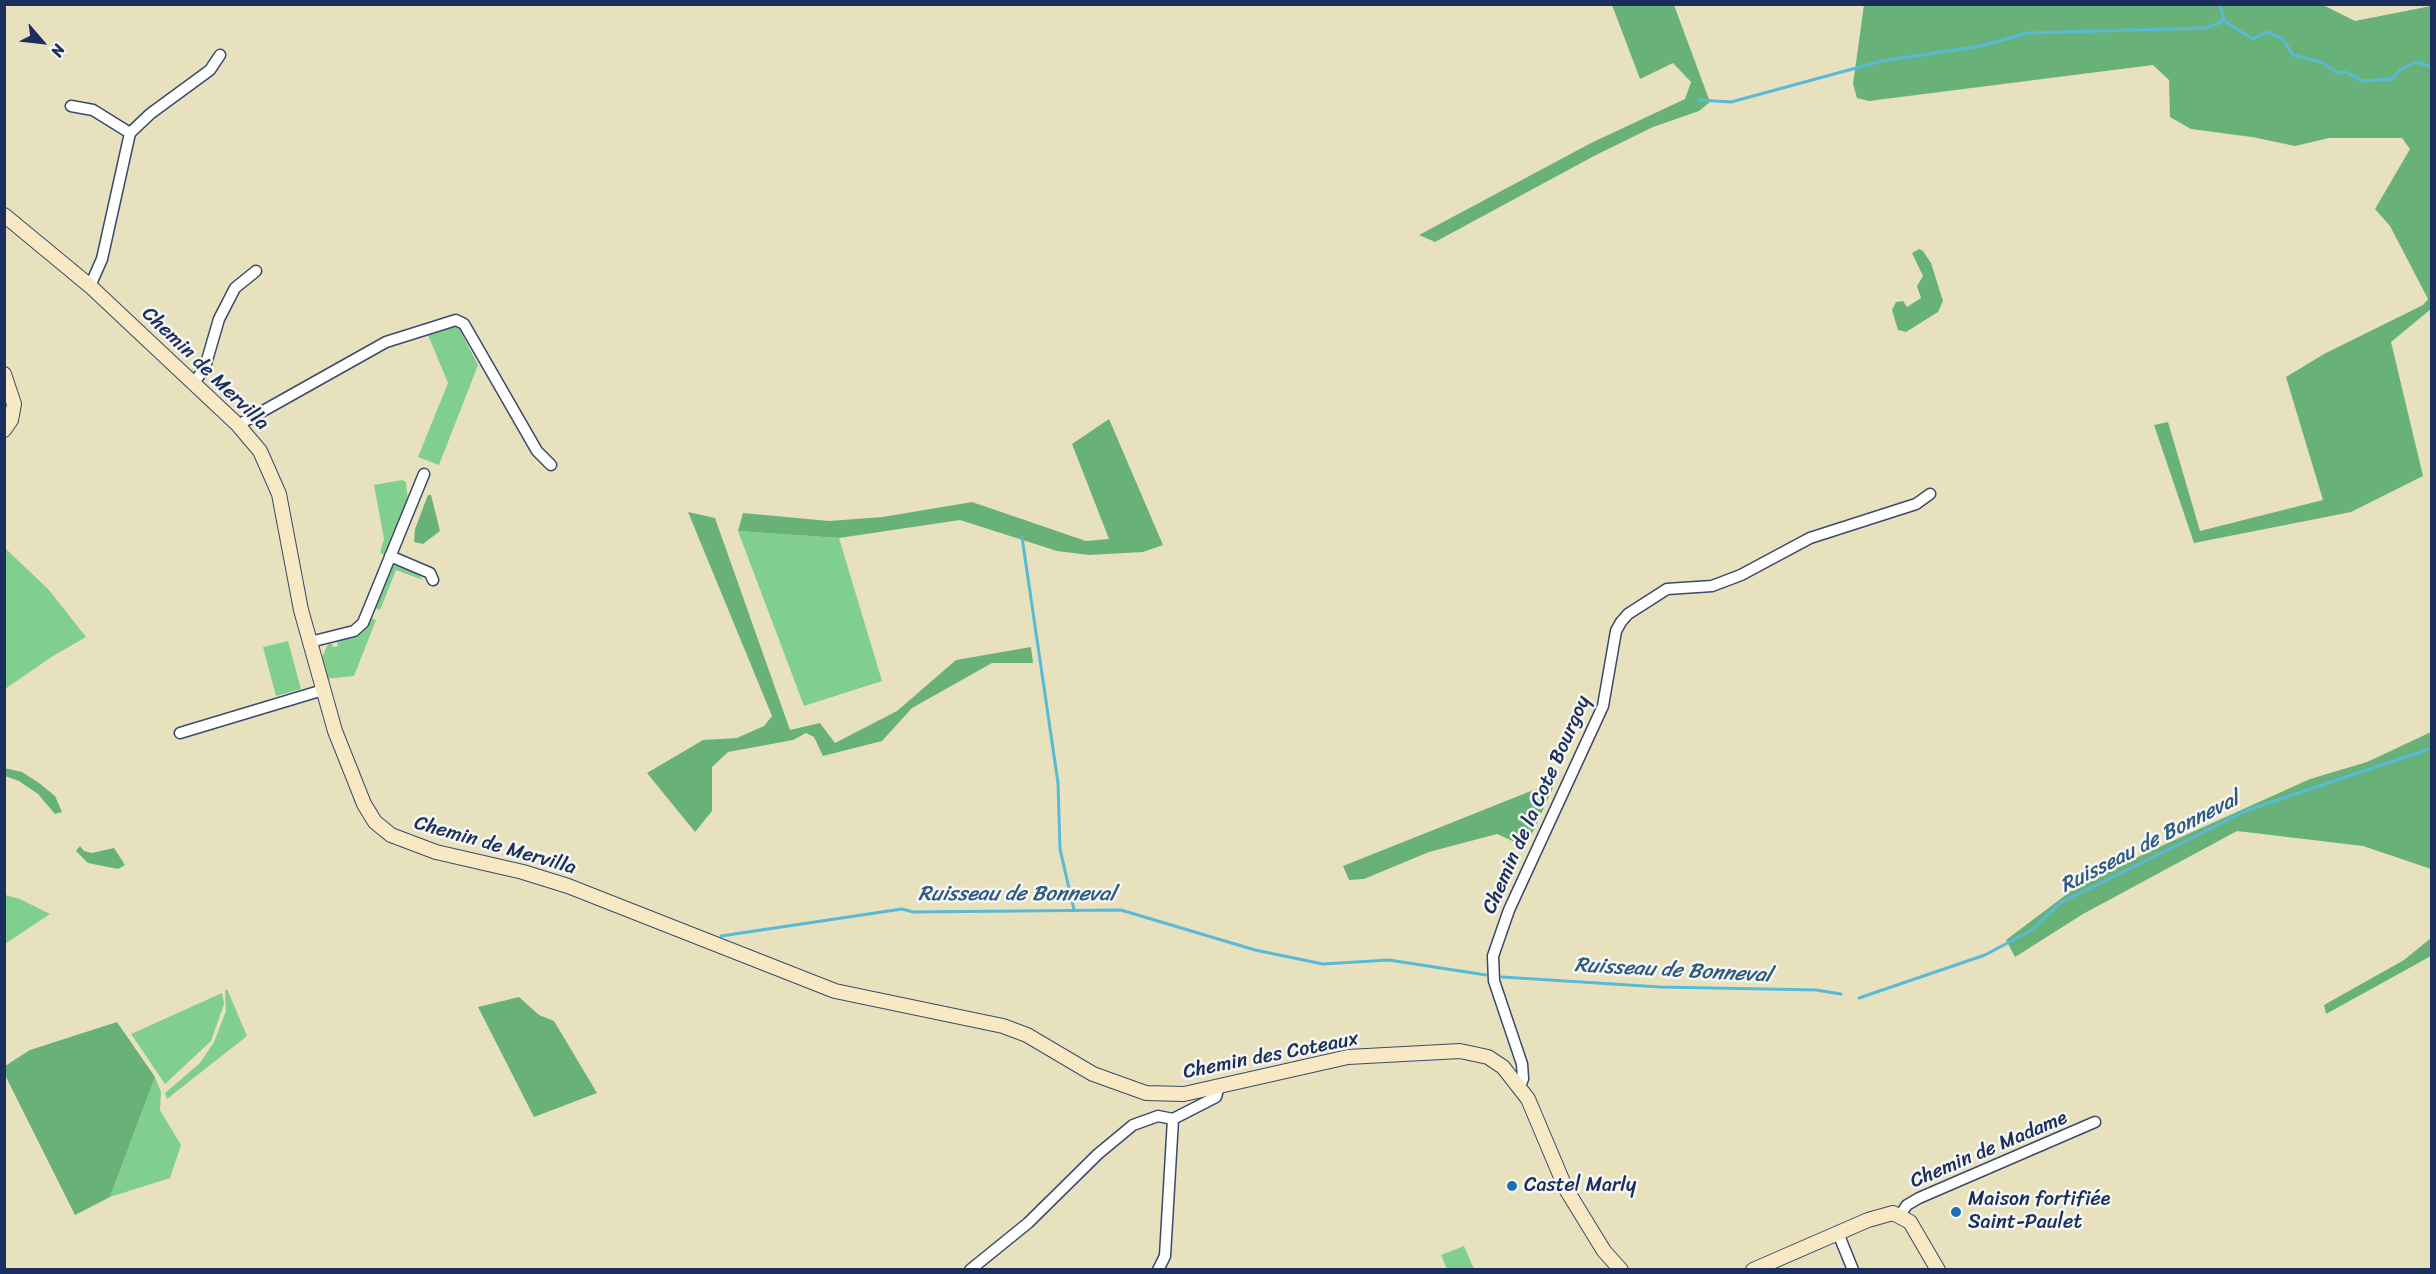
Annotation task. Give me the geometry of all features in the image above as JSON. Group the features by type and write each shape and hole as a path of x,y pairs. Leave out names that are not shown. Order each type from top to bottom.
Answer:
{"street":[{"path":"90,286 95,279 99,265 130,133 150,114 210,70 220,55"},
{"path":"71,106 93,110 130,133"},
{"name":"Chemin de Mervilla","path":"4,215 90,286 238,425 260,451 279,494 301,610 335,731 364,804 375,822 391,835 436,852 523,872 568,886 835,991 1003,1026 1027,1035 1110,1082 1146,1093 1167,1095"},
{"path":"79,277 99,265"},
{"path":"194,383 205,367 219,319 235,288 256,271"},
{"path":"238,425 386,342 456,320 464,324 537,451 551,465"},
{"path":"4,374 14,404 11,420 4,430"},
{"path":"310,642 354,631 363,623 424,474"},
{"name":"Chemin de la Cote Bourgoy","path":"1520,1086 1522,1064 1494,981 1493,956 1509,910 1603,706 1616,631 1621,622 1628,614 1667,589 1712,586 1741,575 1810,538 1916,504 1930,494"},
{"path":"390,556 430,573 433,580"},
{"path":"180,733 323,690"},
{"name":"Chemin des Coteaux","path":"1167,1095 1219,1086 1348,1057 1460,1051 1478,1054 1496,1061 1520,1086 1532,1107 1551,1156 1581,1216 1604,1251 1621,1269"},
{"path":"970,1269 1029,1223 1098,1154 1133,1125 1158,1116 1173,1119 1216,1096 1219,1086"},
{"path":"1158,1269 1166,1246 1173,1119"},
{"name":"Chemin de Madame","path":"1900,1215 1906,1205 1919,1198 2095,1122"},
{"path":"1753,1269 1885,1214 1900,1215 1914,1228 1938,1269"},
{"path":"1838,1233 1852,1269"}],"green space":[{"path":"2321,4 2355,21 2431,6 2431,309 2391,342 2423,476 2351,512 2194,543 2154,425 2168,422 2200,531 2323,500 2286,377 2324,354 2423,305 2428,299 2390,226 2375,209 2410,149 2402,138 2329,138 2295,146 2252,137 2191,129 2170,117 2169,80 2153,65 1869,101 1857,98 1853,84 1864,5"},
{"path":"1612,5 1674,5 1710,102 1699,111 1653,127 1594,156 1435,242 1419,235 1591,143 1685,99 1691,82 1673,63 1640,79"},
{"path":"1919,249 1931,263 1943,301 1938,312 1906,332 1898,330 1892,310 1896,302 1903,301 1907,307 1921,298 1917,286 1923,276 1912,253"},
{"path":"455,323 463,327 460,330 478,365 439,465 418,457 448,383 426,330"},
{"path":"1109,419 1163,545 1143,552 1089,555 1057,551 960,520 839,538 738,531 743,513 829,521 883,517 972,502 1086,541 1109,539 1072,444"},
{"path":"402,480 406,482 408,502 386,555 380,553 384,539 374,485"},
{"path":"428,495 431,495 440,531 423,544 414,542 415,529"},
{"path":"688,512 715,518 790,730 820,723 835,743 897,711 956,660 1031,647 1033,663 992,663 912,708 882,741 823,756 814,737 806,733 793,740 728,752 712,767 712,811 695,832 647,773 703,740 737,738 764,726 772,716"},
{"path":"738,531 839,538 882,681 804,706"},
{"path":"4,547 49,590 86,637 53,656 5,689"},
{"path":"399,563 414,569 423,580 396,570 380,610 375,608 392,566"},
{"path":"371,618 376,620 354,676 325,679 321,660 328,644 332,644 333,647 338,646 337,642 362,633"},
{"path":"288,641 301,689 276,696 263,647"},
{"path":"2431,732 2431,869 2363,846 2237,831 2083,914 2015,957 2006,940 2071,891 2148,852 2310,779 2367,762"},
{"path":"4,768 22,772 39,783 55,796 62,812 55,814 38,794 19,781 5,776"},
{"path":"1556,781 1526,847 1497,834 1429,852 1364,879 1349,880 1343,866"},
{"path":"80,846 84,851 92,853 114,848 125,865 118,869 88,863 76,851"},
{"path":"5,895 20,899 50,914 5,944"},
{"path":"2431,938 2431,956 2326,1014 2324,1005 2404,960"},
{"path":"227,989 247,1036 167,1099 165,1093 200,1063 214,1042 226,1011 225,991"},
{"path":"222,993 224,1004 211,1041 165,1084 131,1034"},
{"path":"519,997 539,1015 554,1021 597,1093 534,1117 478,1007"},
{"path":"117,1022 155,1077 110,1197 75,1215 5,1075 5,1066 30,1050"},
{"path":"155,1077 161,1092 160,1110 181,1145 170,1178 110,1197"},
{"path":"1464,1246 1474,1269 1447,1269 1441,1255"}],"waterway":[{"path":"2220,4 2224,21 2253,39 2266,32 2283,39 2293,55 2321,62 2338,73 2346,72 2362,81 2392,79 2401,69 2417,62 2432,67"},
{"path":"1699,100 1731,102 1882,61 1981,46 2028,33 2206,28 2224,21"},
{"path":"1022,537 1058,783 1060,849 1074,910"},
{"name":"Ruisseau de Bonneval","path":"1859,998 1985,955 2030,931 2062,902 2248,810 2432,748"},
{"name":"Ruisseau de Bonneval","path":"721,936 902,909 913,912 1121,910 1255,950 1323,964 1389,960 1486,975"},
{"name":"Ruisseau de Bonneval","path":"1502,977 1660,987 1816,990 1841,994"}],"place":[{"name":"Castel Marly","path":"1512,1186"},
{"name":"Maison fortifiée Saint-Paulet","path":"1956,1212"}]}
